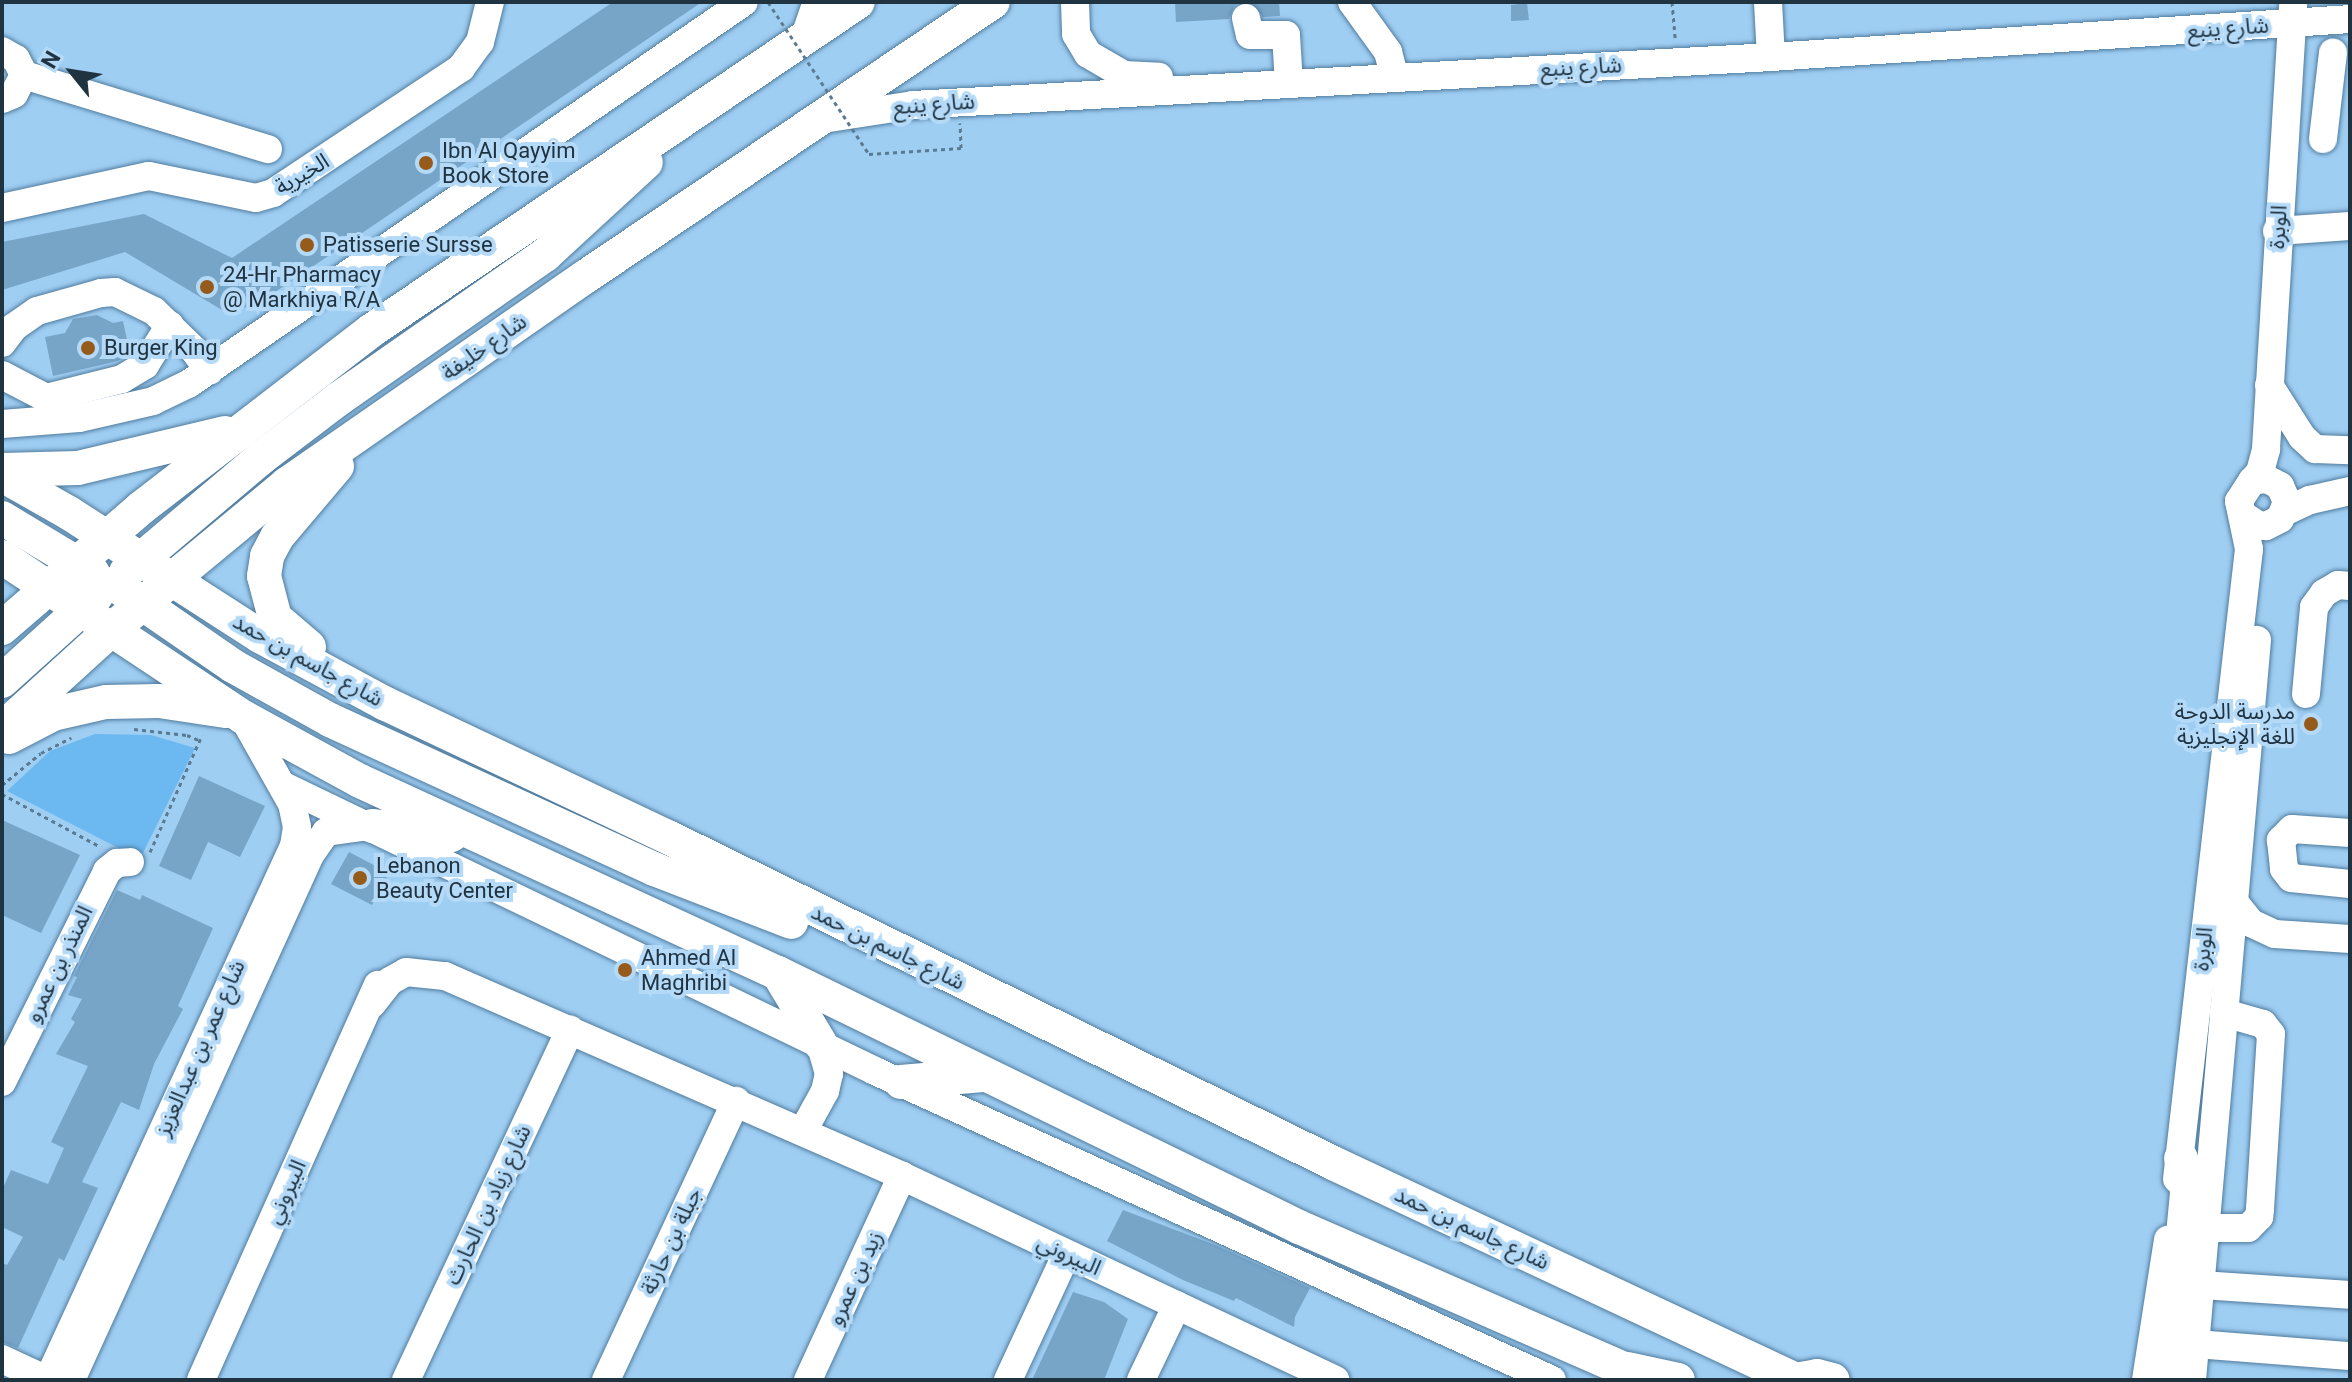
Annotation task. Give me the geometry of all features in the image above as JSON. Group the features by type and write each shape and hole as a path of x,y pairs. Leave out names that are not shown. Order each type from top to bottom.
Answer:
{"main road":[{"path":"2,628 106,537 372,330 858,2"},
{"name":"شارع خليفة","path":"172,579 287,484 814,121 993,2"},
{"path":"2,681 82,609 122,581 337,400 545,255 638,172 681,121"},
{"path":"380,419 299,507 277,537 267,556 264,586 275,618 295,638 386,704"},
{"path":"2,472 78,468 209,439 248,425"},
{"path":"2,472 106,537 122,581 112,600 112,629 2,729"},
{"path":"2,518 75,565 122,581 278,692 424,766 701,890 979,992"},
{"path":"2,557 112,629 229,712 349,776 778,973 1299,1227 1637,1374 1678,1380"},
{"path":"48,588 86,580 172,579"},
{"name":"شارع جاسم بن حمد","path":"172,579 260,636 386,704 670,838 979,992 1796,1380"},
{"path":"2,741 53,714 106,702 159,701 229,712"},
{"path":"372,826 435,831 518,852"},
{"path":"778,973 820,1043"},
{"path":"888,1077 983,1075"},
{"path":"2169,1380 2187,1192 2181,1159"},
{"path":"1796,1380 1817,1376 1833,1380"}],"street":[{"name":"الخيرية","path":"2,208 149,176 256,198 273,193 461,68 480,42 490,2"},
{"path":"2,424 79,418 140,405 174,392 209,371 744,2"},
{"path":"804,39 817,2"},
{"name":"شارع ينبع","path":"1075,2 1076,34 1088,54 1105,67 1145,78 1212,82"},
{"path":"1352,2 1394,71"},
{"path":"1768,2 1771,48"},
{"name":"شارع ينبع","path":"1499,65 1675,46 1771,48 2248,27 2349,2"},
{"name":"شارع ينبع","path":"814,121 913,105 1212,82 2292,14 2350,19"},
{"name":"الوبرة","path":"2192,1380 2257,637 2274,498 2260,472 2266,449 2292,14"},
{"path":"1246,18 1250,35 1285,33 1289,78"},
{"path":"2248,27 2271,44 2288,67"},
{"path":"2,51 16,59 24,75 268,149"},
{"path":"2285,117 2324,130 2333,53"},
{"path":"2,99 14,94 24,75"},
{"path":"2277,231 2350,226"},
{"path":"2,343 26,317 37,311 101,293 126,296 170,325 209,371"},
{"path":"2,375 46,398 122,379 145,365 170,325"},
{"path":"2269,385 2302,437 2315,449 2350,450"},
{"path":"2274,498 2337,493"},
{"name":"الوبرة","path":"2146,1380 2181,1159 2249,549 2239,501 2274,498"},
{"path":"2306,694 2314,607 2324,593 2338,585 2350,586"},
{"name":"شارع عمر بن عبدالعزيز","path":"71,1380 121,1248 289,859 296,836 296,819 284,786 229,712"},
{"path":"284,786 888,1077 1552,1380"},
{"name":"شارع عمر بن عبدالعزيز","path":"47,1380 121,1248 317,843 334,828 372,826"},
{"path":"2350,833 2292,829 2281,840 2284,869 2291,878 2350,884"},
{"name":"المنذر بن عمرو","path":"2,1082 12,1040 107,871 117,863 130,862"},
{"path":"2235,903 2251,923 2275,934 2350,939"},
{"path":"2229,966 2249,946 2275,934"},
{"name":"البيروني","path":"201,1380 372,1004 390,981 406,972 445,976 736,1101 1177,1305 1289,1370 1335,1380"},
{"path":"2207,1228 2248,1228 2259,1217 2260,1209 2271,1034 2258,1022 2224,1013"},
{"name":"شارع زياد بن الحارث","path":"406,1380 570,1030"},
{"path":"803,1131 825,1091 829,1074 820,1043"},
{"path":"825,1091 850,1074 888,1077"},
{"name":"جبلة بن حارثة","path":"606,1380 736,1101"},
{"name":"زيد بن عمرو","path":"808,1380 902,1176"},
{"path":"1008,1380 1066,1255"},
{"path":"2201,1285 2350,1295"},
{"path":"1141,1380 1177,1305"},
{"path":"2196,1344 2350,1356"},
{"path":"2,1359 47,1380"}],"path":[{"path":"768,2 869,154 961,148"},
{"path":"1672,2 1675,46"},
{"path":"2,794 130,862 143,864 199,740 229,712"},
{"path":"126,729 162,731 199,740"},
{"path":"2,785 41,753 83,734"}],"shaded area":[{"path":"95,734 151,735 195,748 140,859 7,791 50,751"}],"building":[{"path":"613,2 702,2 259,303 227,313 125,252 2,290 2,242 144,214 232,258"},
{"path":"1175,2 1241,2 1234,6 1229,19 1176,22"},
{"path":"1251,2 1279,2 1280,16 1263,17"},
{"path":"1527,3 1529,20 1511,21 1511,5"},
{"name":"Burger King","path":"97,315 113,323 123,321 130,354 118,361 53,376 45,337 65,333 73,319"},
{"path":"199,776 265,806 240,857 208,842 191,880 159,866"},
{"path":"2,820 80,855 41,933 2,915"},
{"name":"Lebanon Beauty Center","path":"349,852 389,873 372,905 331,884"},
{"path":"117,890 140,900 142,895 213,928 178,1006 183,1009 154,1064 139,1110 121,1102 82,1182 98,1188 64,1261 59,1258 18,1348 2,1342 2,1263 7,1265 23,1237 2,1227 2,1190 11,1170 48,1184 64,1148 51,1142 88,1066 56,1054 75,1022 71,1019 82,999 68,995 77,977 74,976"},
{"path":"1123,1210 1215,1245 1310,1288 1295,1317 1294,1327 1236,1298 1234,1301 1183,1280 1107,1241"},
{"path":"1073,1292 1104,1302 1128,1319 1104,1380 1032,1380"}],"place":[{"name":"Ibn Al Qayyim Book Store","path":"426,163"},
{"name":"Patisserie Sursse","path":"307,245"},
{"name":"24-Hr Pharmacy @ Markhiya R/A","path":"207,287"},
{"name":"Burger King","path":"88,348"},
{"name":"مدرسة الدوحة للغة الإنجليزية","path":"2311,724"},
{"name":"Lebanon Beauty Center","path":"360,878"},
{"name":"Ahmed Al Maghribi","path":"625,970"}]}
